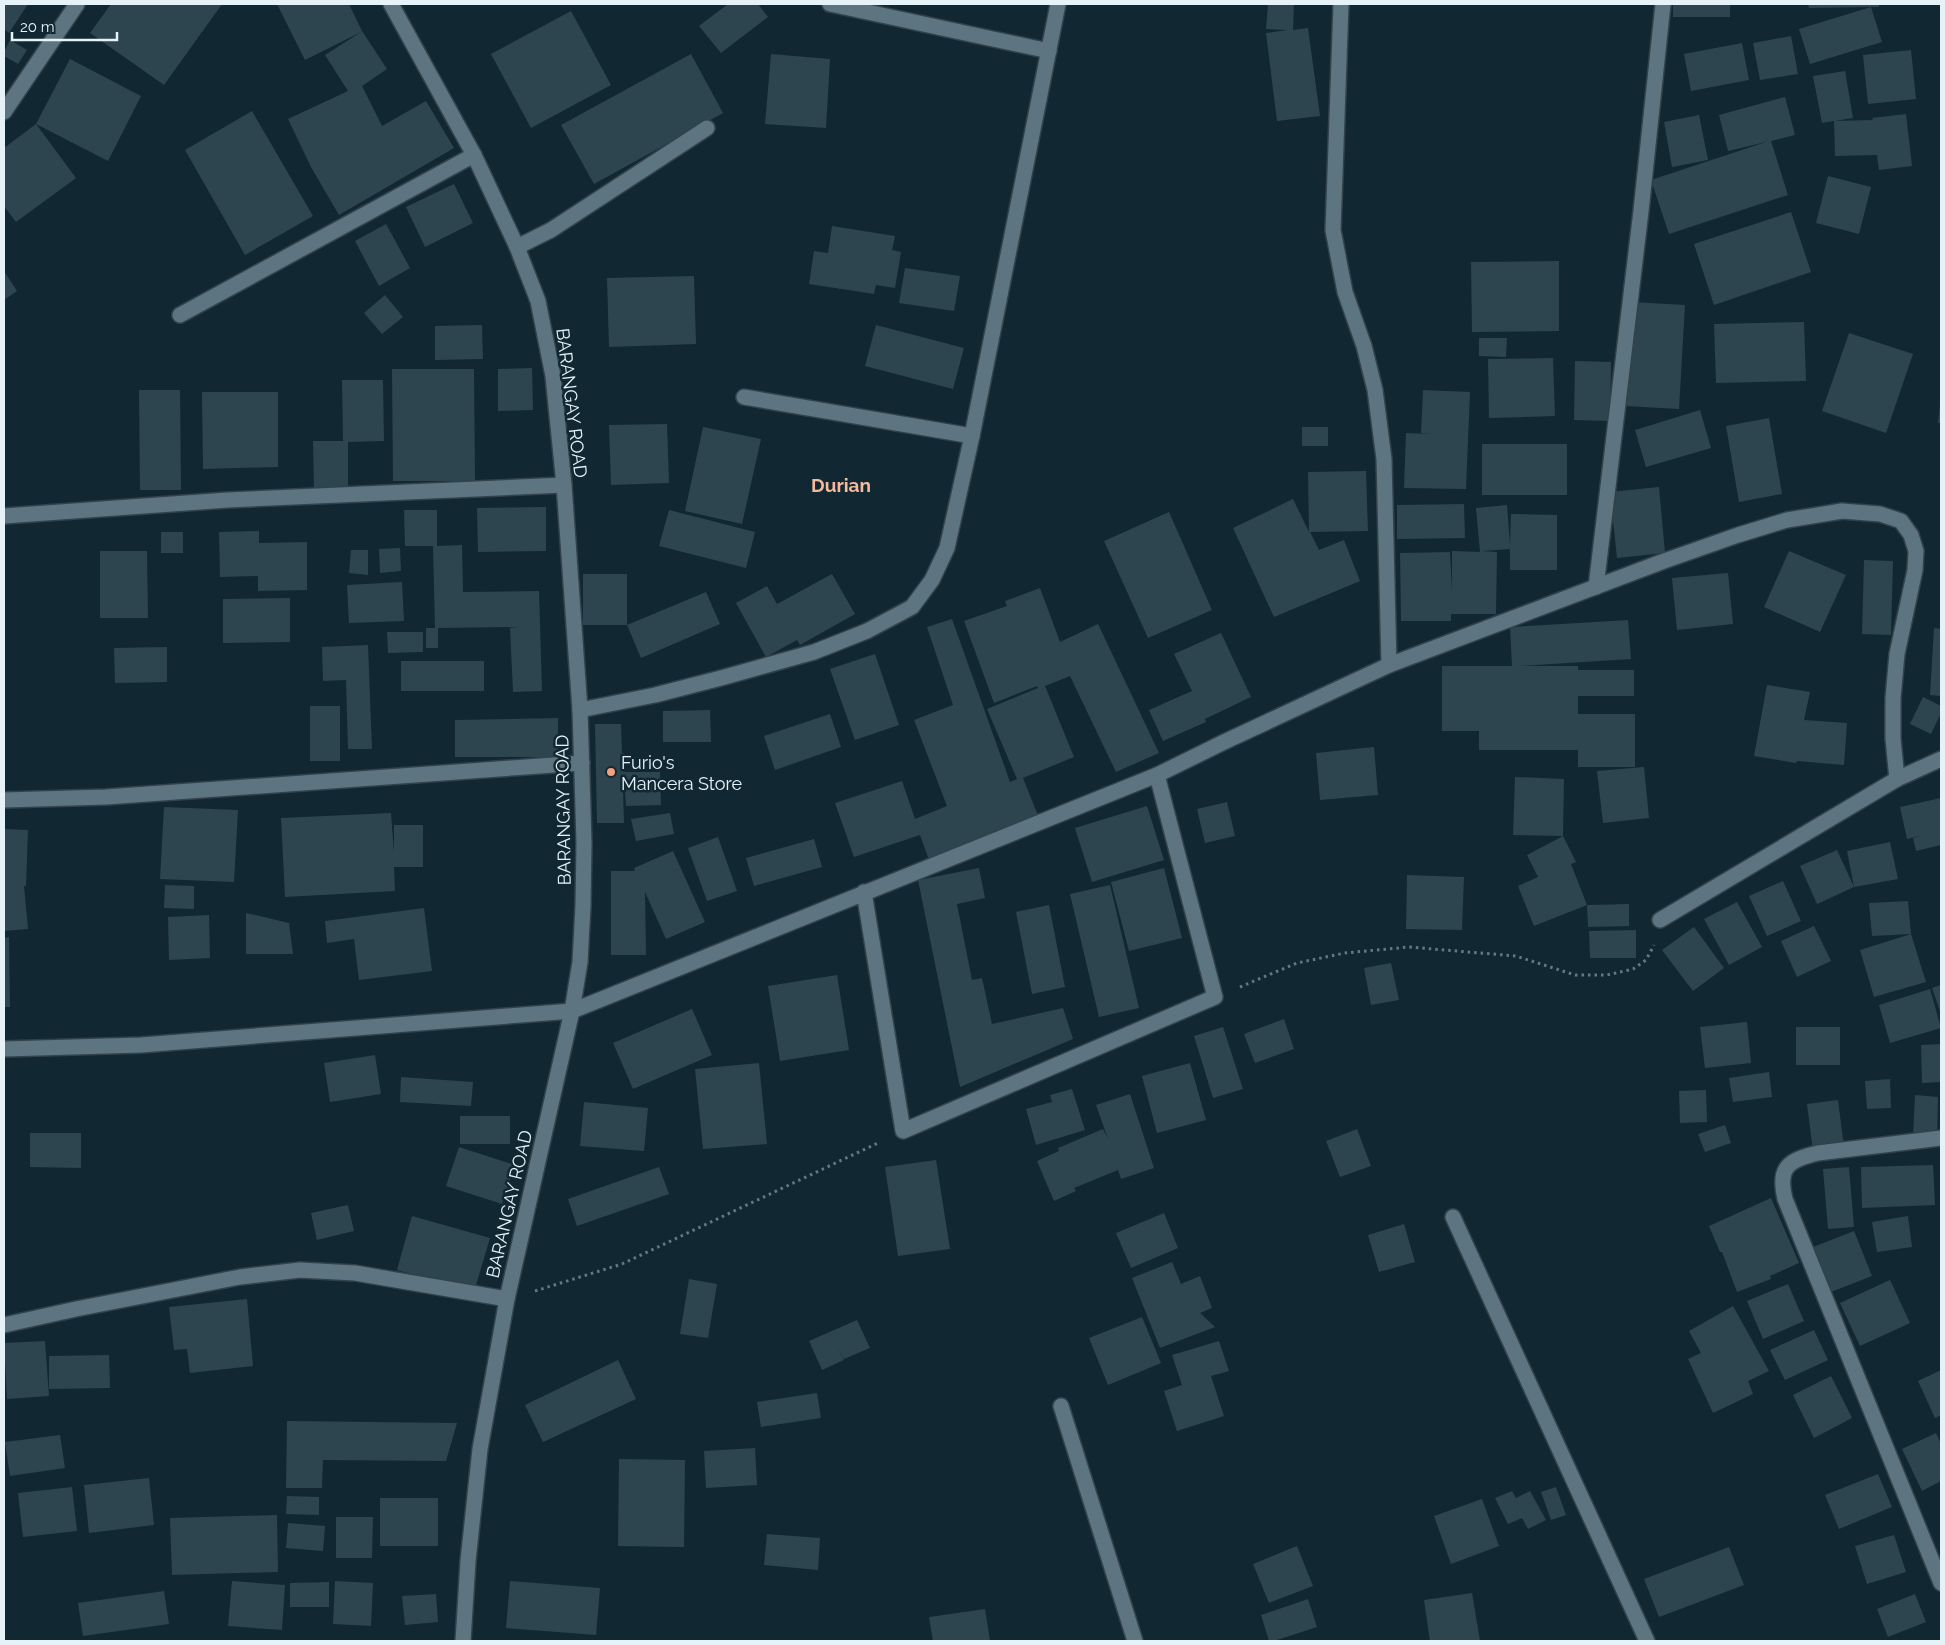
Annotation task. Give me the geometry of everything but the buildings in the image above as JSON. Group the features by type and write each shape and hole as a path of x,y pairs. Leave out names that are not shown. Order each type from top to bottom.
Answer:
{"street":[{"path":"4,112 77,4"},
{"name":"BARANGAY ROAD","path":"391,4 474,155 517,247 538,301 553,376 564,485 580,710 583,906 580,962 572,1011 507,1299 480,1449 468,1561 463,1641"},
{"path":"830,4 1049,52"},
{"path":"580,710 655,695 814,652 868,631 912,607 932,580 948,548 1058,4"},
{"path":"1341,4 1333,230 1345,292 1364,346 1375,390 1384,459 1389,665"},
{"path":"1596,587 1641,211 1663,4"},
{"path":"517,247 551,230 707,128"},
{"path":"180,315 474,155"},
{"path":"744,396 972,436"},
{"path":"4,516 228,500 564,485"},
{"path":"4,1049 151,1044 572,1011 1157,775 1389,665 1664,561 1786,520 1842,511 1880,514 1901,522 1911,535 1916,551 1915,570 1897,654 1893,698 1893,739 1897,779"},
{"path":"1660,920 1897,779 1941,759"},
{"path":"4,800 116,797 582,763"},
{"path":"864,892 903,1132 1215,997 1157,775"},
{"path":"1941,1138 1818,1153 1799,1158 1788,1165 1782,1174 1781,1185 1785,1199 1941,1583"},
{"path":"1452,1218 1647,1641"},
{"path":"4,1325 240,1277 300,1270 356,1273 507,1299"},
{"path":"1060,1406 1135,1641"}],"path":[{"path":"1215,997 1297,963 1345,952 1409,947 1516,956 1575,975 1607,975 1633,969 1646,960 1654,945 1660,920"},
{"path":"507,1299 622,1264 903,1132"}],"place":[{"name":"Furio's Mancera Store","path":"611,772"}],"district":[{"name":"Durian","path":"841,485"}]}
